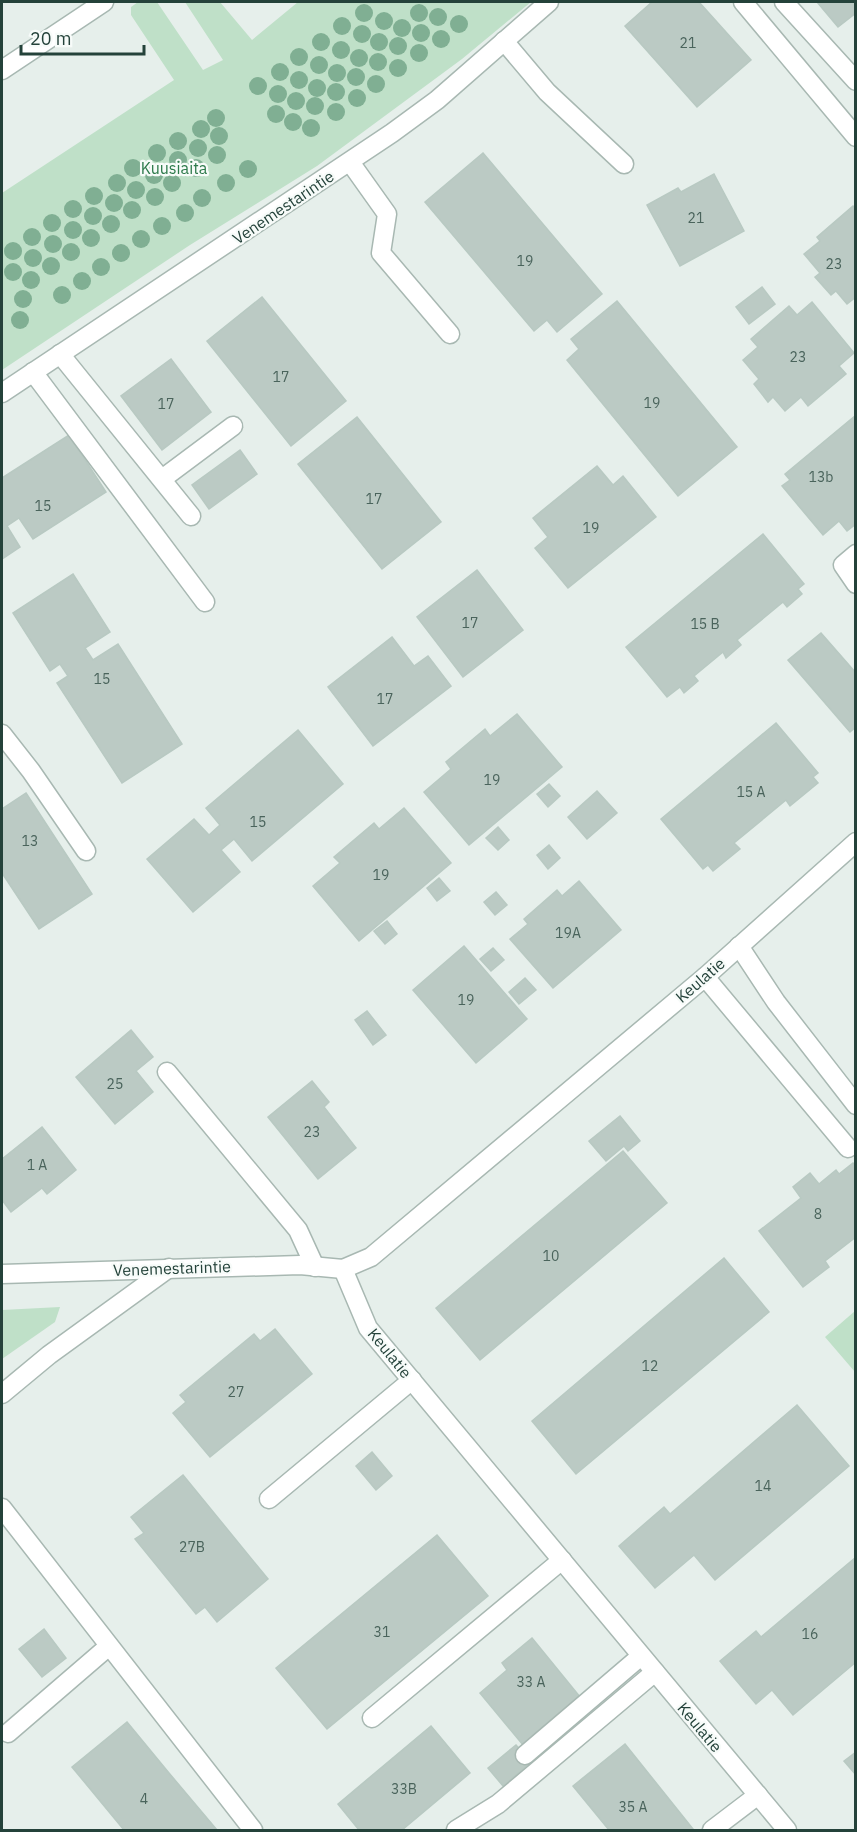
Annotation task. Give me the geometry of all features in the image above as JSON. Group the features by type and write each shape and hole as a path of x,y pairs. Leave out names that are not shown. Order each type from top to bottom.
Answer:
{"street":[{"path":"2,70 104,2"},
{"name":"Venemestarintie","path":"2,393 350,162 437,100 549,2"},
{"path":"743,2 855,137"},
{"path":"784,2 854,77"},
{"path":"504,41 547,93 624,164"},
{"path":"350,162 387,214 381,252 450,334"},
{"path":"60,354 191,516"},
{"path":"33,372 205,602"},
{"path":"162,479 233,426"},
{"path":"855,554 843,565 855,584"},
{"path":"2,734 9,758 86,851"},
{"name":"Keulatie","path":"787,1830 368,1328 343,1269 370,1257 705,977 855,842"},
{"path":"739,946 776,1002 855,1105"},
{"path":"705,977 848,1148"},
{"path":"167,1072 298,1230 315,1267"},
{"name":"Venemestarintie","path":"2,1274 169,1268 315,1267 343,1269"},
{"path":"2,1394 49,1355 169,1268"},
{"path":"269,1498 412,1380"},
{"path":"2,1508 253,1830"},
{"path":"372,1718 562,1560"},
{"path":"8,1733 109,1646"},
{"path":"525,1755 641,1656"},
{"path":"456,1830 498,1804 655,1672"},
{"path":"712,1830 758,1795"}],"green space":[{"name":"Kuusiaita","path":"138,2 157,2 203,70 223,60 185,2 220,2 252,40 298,2 531,2 462,59 317,166 190,245 2,370 2,193 174,80 131,15 131,7"},
{"path":"60,1307 55,1322 2,1359 2,1310"},
{"path":"855,1311 855,1372 825,1337"}],"building":[{"path":"652,2 699,2 751,60 697,107 625,26"},
{"path":"817,2 856,2 856,13 838,27"},
{"path":"483,153 602,294 557,332 547,320 534,331 425,202"},
{"path":"714,174 744,231 680,266 647,205 678,188 681,192"},
{"path":"853,206 856,209 856,297 847,304 836,291 831,295 815,277 820,273 804,254 820,241 817,237"},
{"path":"762,287 775,304 749,324 736,307"},
{"path":"262,297 346,401 291,446 207,341"},
{"path":"617,301 737,447 678,496 567,360 579,349 571,339"},
{"path":"812,302 854,353 839,366 846,374 808,406 801,397 785,411 773,397 768,402 754,384 759,379 743,360 758,347 751,339 789,306 797,315"},
{"path":"171,359 211,412 162,450 121,396"},
{"path":"856,415 856,524 847,531 839,521 823,535 782,486 790,480 785,474"},
{"path":"357,417 441,522 382,569 298,464"},
{"path":"69,435 106,492 33,539 19,518 7,526 20,547 2,559 2,478"},
{"path":"240,450 257,474 209,509 192,485"},
{"path":"597,466 613,485 623,476 656,517 568,588 535,548 548,537 533,518"},
{"path":"763,534 804,584 798,589 802,594 787,607 783,602 737,640 741,645 726,658 723,652 694,676 698,681 684,693 680,687 667,697 626,647"},
{"path":"477,570 523,630 463,677 417,617"},
{"path":"73,574 110,632 85,648 93,660 118,644 182,744 122,783 57,683 68,676 60,664 50,671 13,613"},
{"path":"821,633 856,673 856,727 850,732 788,660"},
{"path":"392,637 414,666 428,656 451,686 373,746 328,687"},
{"path":"517,714 562,767 469,845 424,792 451,769 446,762 485,729 490,736"},
{"path":"776,723 818,773 813,777 818,783 790,806 786,800 734,843 740,849 713,871 708,865 703,869 661,819"},
{"path":"298,730 343,784 252,861 234,839 221,850 240,872 193,912 147,859 194,819 209,835 220,825 206,808"},
{"path":"549,784 560,796 548,807 537,794"},
{"path":"597,791 617,813 587,839 568,817"},
{"path":"26,793 92,894 39,929 2,873 2,809"},
{"path":"404,808 451,863 359,941 313,886 340,863 334,857 374,823 379,829"},
{"path":"498,827 509,840 498,850 486,838"},
{"path":"549,845 560,858 548,869 537,855"},
{"path":"439,878 450,891 437,901 427,888"},
{"path":"579,881 621,930 553,988 510,939 528,924 524,919 557,890 562,896"},
{"path":"496,892 507,905 495,915 484,902"},
{"path":"387,921 397,934 385,944 374,931"},
{"path":"464,946 527,1019 476,1063 413,990"},
{"path":"493,948 504,960 491,971 480,959"},
{"path":"525,978 536,990 519,1004 509,992"},
{"path":"367,1011 386,1035 373,1045 355,1020"},
{"path":"131,1030 153,1057 136,1071 153,1092 115,1124 76,1077"},
{"path":"312,1081 329,1102 324,1107 356,1148 318,1179 268,1117"},
{"path":"620,1116 640,1141 628,1151 624,1146 606,1161 589,1141"},
{"path":"42,1127 76,1170 47,1194 42,1188 11,1212 2,1200 2,1159"},
{"path":"623,1151 667,1203 480,1360 436,1308"},
{"path":"853,1163 856,1166 856,1237 825,1261 829,1267 803,1287 759,1231 801,1198 793,1187 810,1173 819,1184 836,1170 839,1174"},
{"path":"724,1258 769,1312 576,1474 532,1421"},
{"path":"275,1329 312,1374 210,1457 173,1413 186,1402 180,1395 254,1334 260,1341"},
{"path":"797,1405 849,1466 715,1580 694,1555 655,1588 619,1546 664,1507 670,1514"},
{"path":"372,1452 392,1476 376,1490 356,1466"},
{"path":"183,1475 268,1579 217,1622 205,1607 196,1614 135,1539 144,1533 131,1517"},
{"path":"437,1535 488,1596 327,1729 276,1668"},
{"path":"856,1557 856,1662 793,1715 772,1690 756,1704 720,1661 756,1631 761,1637"},
{"path":"44,1629 66,1658 42,1677 19,1649"},
{"path":"532,1638 580,1697 523,1745 480,1693 507,1670 502,1663"},
{"path":"127,1722 217,1830 124,1830 72,1767"},
{"path":"431,1726 470,1773 402,1830 359,1830 338,1804"},
{"path":"625,1744 693,1829 609,1830 573,1786"},
{"path":"516,1745 531,1762 503,1786 488,1768"},
{"path":"856,1752 856,1775 844,1761"}]}
